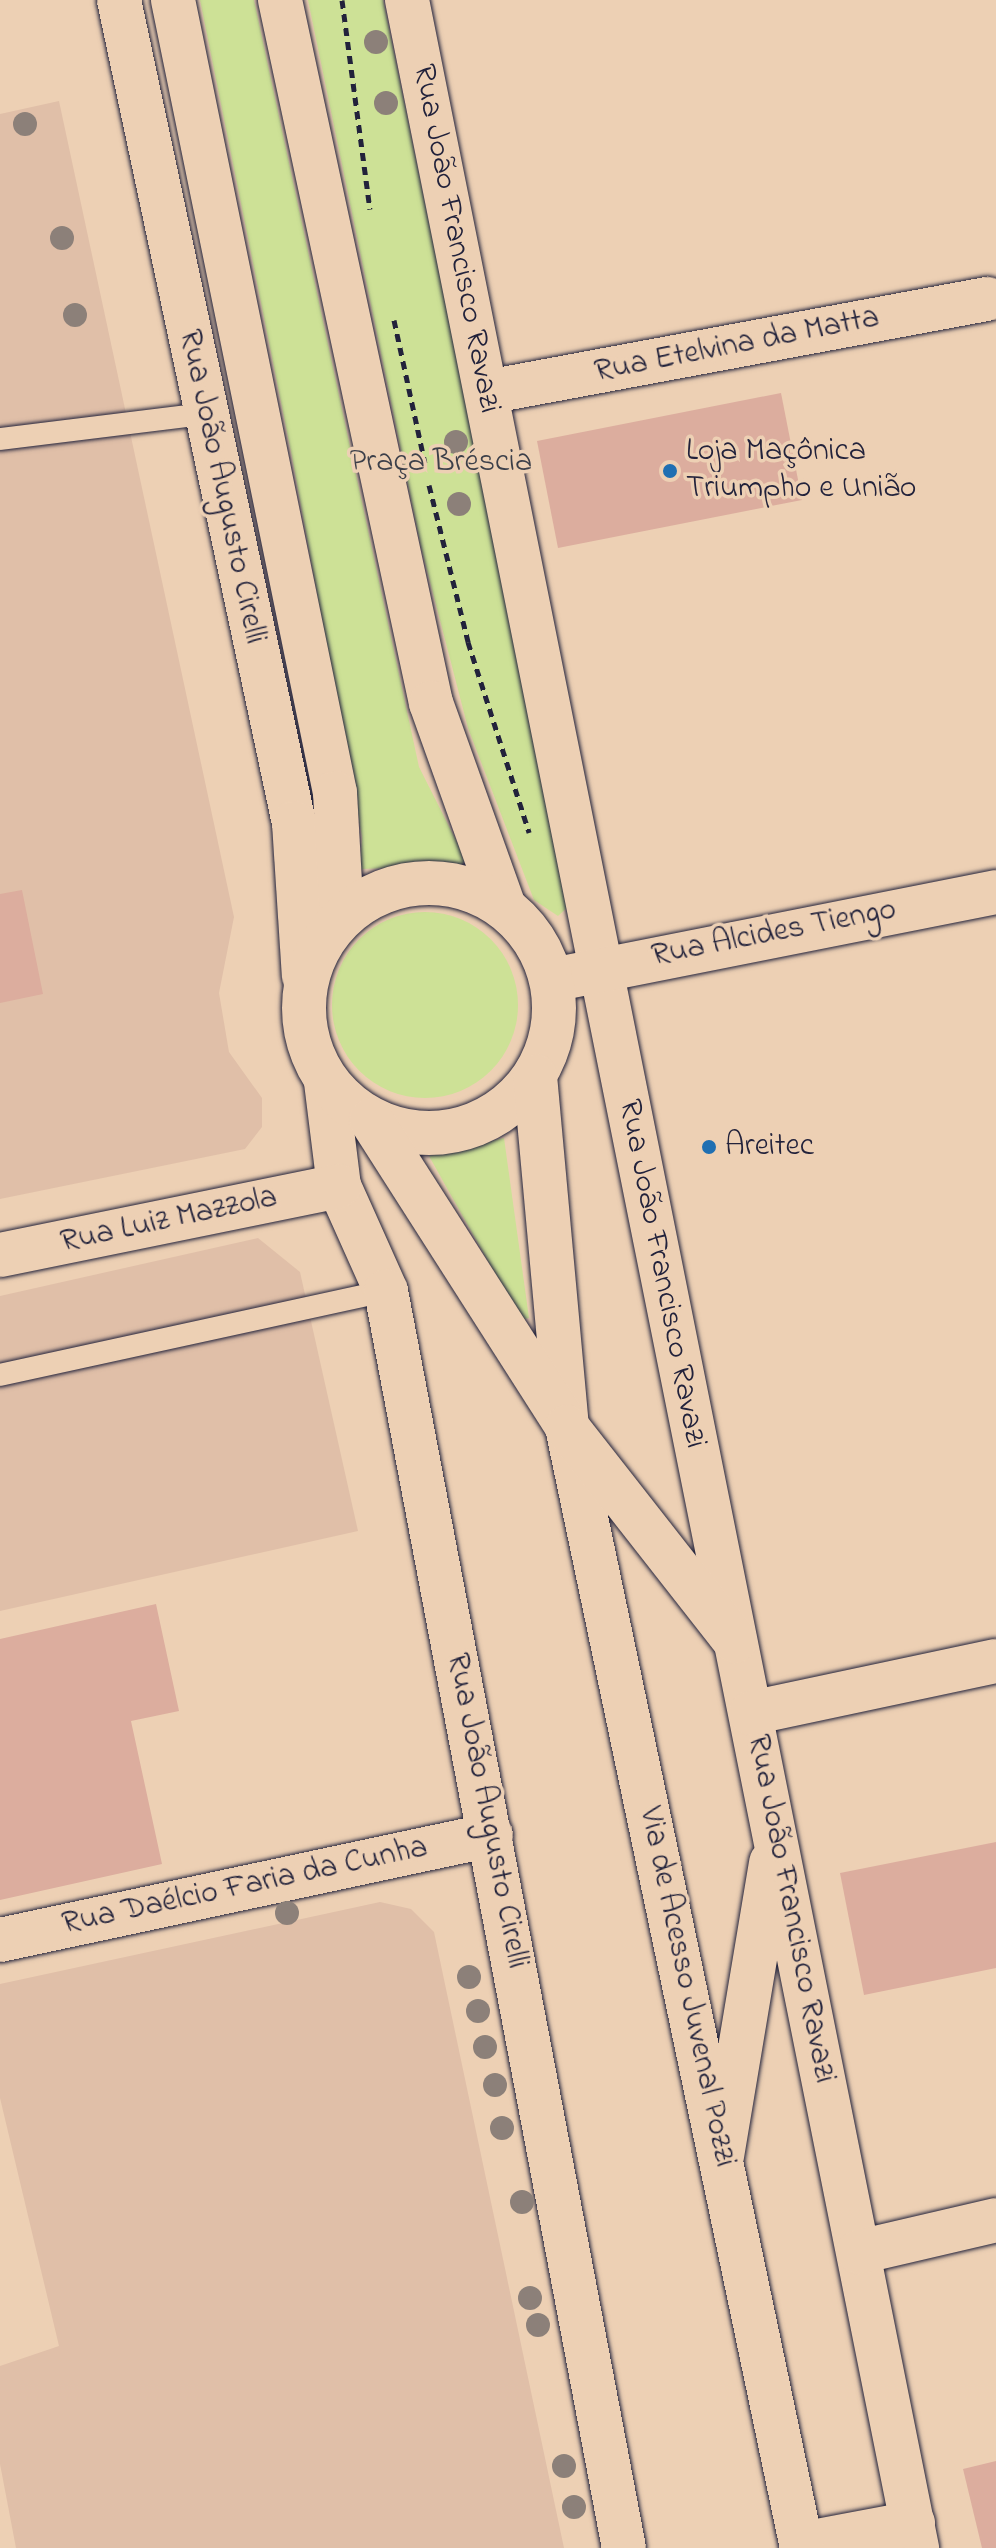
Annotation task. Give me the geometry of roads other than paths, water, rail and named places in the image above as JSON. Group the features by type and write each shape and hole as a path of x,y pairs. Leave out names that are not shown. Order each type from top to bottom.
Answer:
{"street":[{"name":"Rua João Augusto Cirelli","path":"119,0 294,823 304,976"},
{"path":"173,0 335,793 342,917"},
{"path":"280,0 431,703 504,907"},
{"name":"Rua João Francisco Ravazi","path":"407,0 915,2535"},
{"name":"Rua Etelvina da Matta","path":"487,392 987,299"},
{"path":"421,883 465,888 504,907 527,929 552,980 555,1017 535,1076 510,1103 479,1123 443,1133 406,1132 371,1120 326,1082 308,1046 304,976 342,917 379,893 421,883"},
{"name":"Rua Alcides Tiengo","path":"552,980 599,968 996,892"},
{"name":"Via de Acesso Juvenal Pozzi","path":"535,1076 567,1427 722,2156 801,2546"},
{"name":"Rua João Augusto Cirelli","path":"326,1082 339,1186 386,1291 624,2548"},
{"name":"Via de Acesso Juvenal Pozzi","path":"371,1120 567,1427"},
{"name":"Rua Luiz Mazzola","path":"0,1255 339,1186"},
{"path":"567,1427 735,1641"},
{"path":"751,1713 996,1661"},
{"name":"Rua Daélcio Faria da Cunha","path":"0,1940 491,1835"},
{"path":"722,2156 775,1836"},
{"path":"859,2252 996,2220"},
{"path":"801,2546 915,2535"}],"lane":[{"path":"0,439 205,414"},
{"path":"0,1375 386,1291"}],"place":[{"name":"Loja Maçônica Triumpho e União","path":"670,471"},
{"name":"Areitec","path":"709,1147"}],"park label":[{"name":"Praça Bréscia","path":"441,463"}]}
